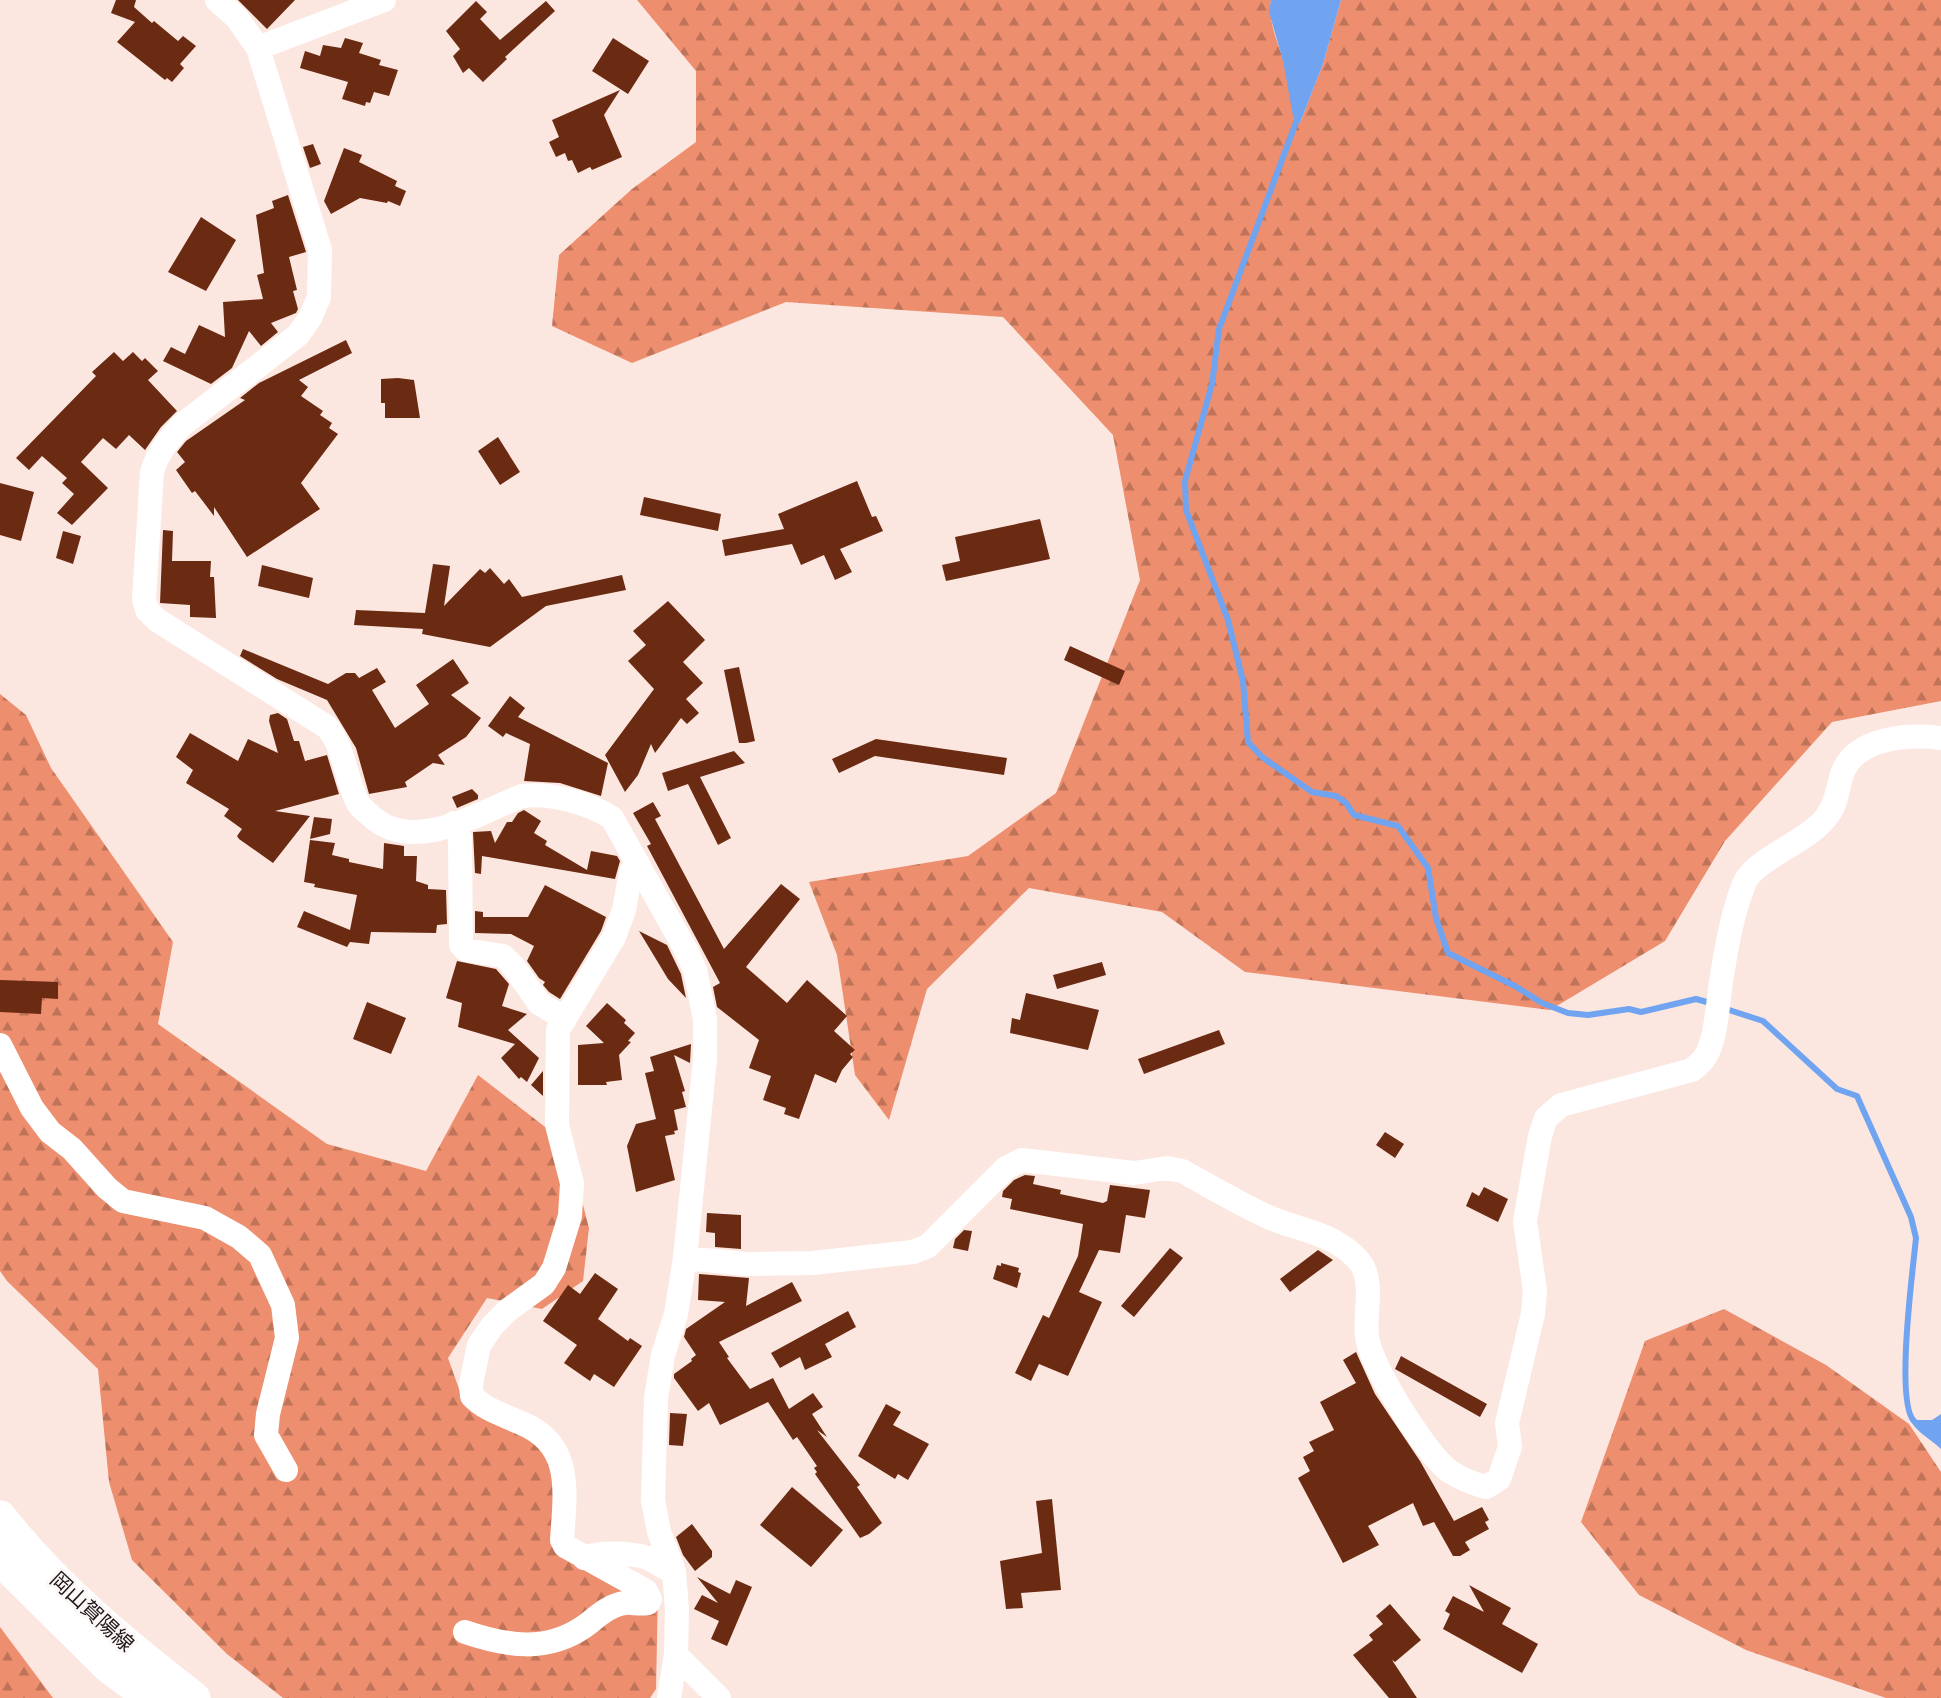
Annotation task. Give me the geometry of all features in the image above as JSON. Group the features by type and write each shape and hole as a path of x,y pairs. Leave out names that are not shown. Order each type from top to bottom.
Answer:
{"main road":[{"name":"岡山賀陽線","path":"0,1517 26,1550 117,1639 194,1698"},
{"name":"岡山賀陽線","path":"0,1559 109,1667 151,1698"}],"street":[{"path":"217,0 237,18 258,48 320,250 319,297 310,318 298,335 182,425 167,440 156,457 152,472 144,599 147,610 157,620 327,727 335,736 359,805 377,821 393,830 415,833 437,830 522,796 536,794 598,808 612,818 695,970 705,1019 705,1059 685,1258 676,1314 663,1355 656,1398 653,1467 653,1500 659,1532 674,1571 676,1655 669,1698"},
{"path":"258,48 384,0"},
{"path":"685,1258 746,1263 813,1263 913,1252 928,1246 1006,1168 1022,1160 1134,1173 1167,1168 1182,1171 1267,1217 1318,1233 1350,1251 1361,1263 1367,1280 1367,1338 1386,1384 1426,1445 1448,1470 1486,1487 1499,1479 1506,1463 1510,1447 1507,1423 1533,1314 1535,1291 1525,1221 1540,1136 1546,1118 1561,1105 1692,1070 1706,1057 1724,965 1744,883 1753,871 1824,821 1833,808 1842,772 1853,755 1875,742 1928,736 1941,738"},
{"path":"454,823 460,837 461,945 466,950 503,956 513,966 539,1003 565,1019"},
{"path":"465,1632 500,1644 554,1643 583,1627 602,1612 624,1603 648,1603 649,1594 646,1591 569,1550 562,1540 567,1491 552,1444 537,1429 481,1406 472,1396 471,1384 479,1345 493,1325 508,1310 544,1284 554,1268 570,1216 572,1183 556,1125 558,1030 614,937 624,910 632,872 638,864"},
{"path":"0,1045 32,1107 50,1132 72,1149 106,1188 123,1200 205,1218 239,1237 260,1256 283,1305 287,1338 268,1414 266,1435 286,1470"},
{"path":"584,1558 619,1555 649,1558 662,1568 674,1571"},
{"path":"676,1655 719,1698"}],"green space":[{"path":"637,0 1271,0 1272,23 1287,75 1294,120 1300,123 1323,64 1341,0 1941,0 1941,701 1832,722 1725,841 1665,941 1550,1010 1245,972 1162,912 1029,888 927,989 889,1120 855,1075 837,955 809,882 968,856 1056,793 1140,580 1113,435 1003,317 786,302 632,363 552,326 559,255 632,189 696,142 696,71"},
{"path":"0,694 26,715 51,768 173,942 158,1024 327,1144 426,1171 478,1075 567,1144 589,1228 583,1281 542,1309 487,1298 448,1358 464,1403 523,1422 554,1458 566,1535 658,1591 656,1689 650,1698 283,1698 227,1654 132,1560 109,1482 98,1369 7,1281 0,1271"},
{"path":"1724,1309 1826,1365 1909,1424 1941,1472 1941,1698 1886,1698 1746,1650 1639,1595 1581,1522 1645,1341"},
{"path":"0,1627 53,1698 0,1698"}],"water":[{"path":"1271,0 1341,0 1323,64 1300,123 1294,121 1283,61 1269,12"},
{"path":"1908,1413 1917,1420 1932,1420 1941,1414 1941,1449 1916,1429"}],"building":[{"path":"116,0 136,0 134,7 152,23 154,21 178,41 183,36 196,46 180,64 184,68 172,82 167,78 165,80 117,42 135,22 111,13"},
{"path":"238,0 295,0 267,29"},
{"path":"476,1 487,12 480,19 500,40 546,1 555,11 505,57 507,59 483,82 469,68 463,73 453,56 460,49 446,31"},
{"path":"345,38 363,43 359,53 381,60 379,65 398,70 389,96 374,92 370,103 366,102 365,106 342,99 348,82 300,68 305,51 320,56 323,45 341,48"},
{"path":"613,38 649,61 628,94 592,71"},
{"path":"620,90 604,115 622,157 592,170 590,167 578,173 572,160 568,161 565,153 556,157 549,142 559,137 552,120"},
{"path":"313,144 321,164 310,168 303,147"},
{"path":"344,148 362,155 359,162 397,181 395,186 406,191 400,206 388,201 387,203 360,198 331,214 324,201"},
{"path":"288,195 306,252 289,257 297,290 293,291 298,309 296,313 271,323 278,332 261,346 249,331 232,368 211,384 163,361 171,347 185,354 199,325 225,337 223,302 263,299 257,275 264,273 256,215 274,208 272,201"},
{"path":"201,217 236,240 206,291 168,272"},
{"path":"346,340 352,353 299,380 308,387 301,396 323,411 320,415 332,423 329,428 338,434 301,483 320,509 247,557 214,507 214,516 195,491 192,493 176,470 185,462 177,452 186,441 245,400 240,398 259,383"},
{"path":"114,352 123,361 133,352 142,361 145,358 158,371 148,380 177,411 161,427 145,450 129,435 116,449 103,438 81,462 108,488 72,525 57,513 74,494 62,483 67,478 42,456 29,470 16,458 96,376 92,372"},
{"path":"381,379 414,380 420,418 385,418 385,403 381,403"},
{"path":"498,437 520,472 500,485 478,451"},
{"path":"857,481 872,517 876,516 883,531 840,549 852,572 835,580 824,555 801,565 792,544 725,556 722,540 784,529 778,514"},
{"path":"0,483 34,492 21,541 0,535"},
{"path":"644,497 721,514 718,531 640,515"},
{"path":"1040,519 1050,559 946,581 942,565 960,561 955,537"},
{"path":"163,530 173,531 172,561 211,561 210,577 214,577 216,618 190,617 190,605 160,603"},
{"path":"63,531 81,536 73,564 56,558"},
{"path":"433,564 450,566 444,606 480,569 485,573 490,568 504,584 509,579 522,597 622,575 626,590 546,606 490,647 422,634 423,629 354,625 356,610 425,613"},
{"path":"262,565 313,578 309,598 258,586"},
{"path":"668,601 705,640 683,662 703,683 686,699 699,713 687,724 681,718 655,753 651,744 638,775 625,792 605,755 654,689 628,661 646,645 633,631"},
{"path":"1070,646 1125,671 1119,685 1064,660"},
{"path":"243,649 328,684 346,673 355,673 359,678 377,668 386,682 372,690 395,728 429,704 416,685 453,659 469,683 451,695 481,718 466,737 438,755 445,765 433,763 405,782 407,787 369,794 356,748 327,700 277,679 240,656"},
{"path":"739,667 755,741 746,743 739,743 724,670"},
{"path":"510,696 525,708 518,717 608,763 601,796 560,783 524,781 530,744 506,733 503,737 488,726"},
{"path":"278,713 287,719 294,741 299,741 305,761 327,755 339,794 275,811 310,816 273,863 239,839 237,836 242,829 224,816 229,809 186,783 193,770 176,757 190,733 238,761 248,739 278,753 269,721 270,715"},
{"path":"876,739 1007,758 1004,775 875,756 839,773 832,759"},
{"path":"734,751 745,763 700,777 731,838 718,845 688,784 668,791 662,773"},
{"path":"472,789 478,795 478,799 457,808 452,797"},
{"path":"653,802 661,816 655,819 724,949 781,884 800,899 746,967 787,1003 807,980 847,1016 834,1031 855,1050 850,1054 853,1057 842,1070 836,1083 815,1074 799,1119 784,1114 786,1108 763,1100 771,1076 749,1068 759,1040 717,1007 713,987 720,983 647,846 651,844 633,813"},
{"path":"524,810 541,821 534,833 547,841 545,845 587,870 591,851 617,856 620,861 615,879 482,856 481,874 475,873 473,832 491,831 495,843 507,822 512,822 518,813"},
{"path":"314,817 332,819 330,834 310,839"},
{"path":"310,840 335,843 332,855 349,859 349,862 383,869 384,843 404,846 404,856 417,856 416,881 428,885 428,889 446,890 447,924 437,925 436,933 371,932 369,944 350,942 347,947 297,927 304,911 350,930 357,895 314,887 315,884 304,882"},
{"path":"545,885 606,917 601,931 560,999 549,992 543,985 545,982 539,978 527,961 534,946 511,934 475,933 475,911 483,912 483,917 528,917"},
{"path":"639,931 667,945 681,974 686,998 668,979"},
{"path":"457,961 496,969 509,984 502,1006 527,1014 508,1030 539,1058 527,1082 521,1077 519,1079 501,1058 515,1044 458,1027 462,1003 446,998"},
{"path":"1102,962 1106,975 1057,989 1053,975"},
{"path":"0,980 58,982 58,999 42,998 41,1014 0,1012"},
{"path":"1026,993 1099,1010 1088,1050 1010,1033 1012,1018 1020,1020"},
{"path":"367,1002 406,1018 391,1054 353,1039"},
{"path":"607,1003 626,1020 624,1023 635,1033 628,1041 631,1042 619,1055 622,1080 606,1082 607,1085 578,1085 578,1045 604,1043 586,1026"},
{"path":"1219,1030 1225,1044 1144,1074 1138,1059"},
{"path":"691,1044 690,1063 674,1055 685,1091 682,1092 686,1107 674,1110 678,1130 674,1131 675,1134 665,1136 675,1180 636,1192 627,1146 636,1124 656,1119 645,1073 654,1071 650,1057"},
{"path":"543,1071 543,1096 531,1085"},
{"path":"1385,1132 1404,1144 1395,1158 1376,1145"},
{"path":"1025,1175 1035,1176 1033,1184 1061,1190 1060,1194 1103,1203 1107,1201 1110,1185 1150,1190 1145,1218 1126,1215 1120,1253 1099,1250 1079,1292 1102,1302 1068,1376 1039,1364 1031,1381 1015,1373 1043,1315 1049,1318 1078,1256 1083,1224 1010,1209 1012,1199 1002,1197 1003,1191 1014,1180"},
{"path":"1484,1187 1508,1199 1498,1222 1466,1206 1472,1192 1479,1196"},
{"path":"707,1213 741,1215 741,1249 715,1247 715,1233 706,1232"},
{"path":"964,1230 972,1231 968,1251 953,1248 955,1239"},
{"path":"1170,1248 1183,1258 1134,1317 1121,1306"},
{"path":"1318,1250 1333,1260 1290,1292 1280,1279"},
{"path":"1001,1263 1019,1268 1018,1272 1021,1273 1017,1288 993,1279 997,1265 1001,1266"},
{"path":"595,1273 618,1289 598,1319 628,1341 630,1338 642,1346 614,1387 594,1374 590,1381 564,1363 577,1345 543,1321 568,1285 580,1294"},
{"path":"699,1274 749,1278 746,1306 792,1282 802,1301 719,1342 729,1357 727,1358 750,1389 773,1378 789,1409 813,1393 823,1407 812,1414 827,1437 817,1430 860,1485 857,1487 882,1523 869,1534 860,1538 815,1474 817,1472 814,1468 817,1466 797,1437 793,1440 768,1402 720,1425 709,1403 698,1411 674,1378 674,1374 692,1361 691,1359 696,1355 684,1337 686,1329 725,1302 698,1300"},
{"path":"848,1311 856,1327 825,1344 832,1357 805,1370 800,1357 780,1368 771,1353"},
{"path":"1356,1352 1375,1394 1420,1461 1454,1521 1482,1507 1489,1520 1485,1522 1489,1529 1465,1542 1470,1550 1460,1556 1453,1556 1434,1522 1423,1526 1413,1503 1368,1526 1379,1545 1343,1563 1298,1478 1310,1471 1303,1457 1314,1451 1309,1442 1334,1430 1320,1402 1356,1383 1343,1360"},
{"path":"1401,1356 1487,1404 1480,1417 1395,1369"},
{"path":"886,1404 901,1412 893,1425 929,1444 908,1480 898,1474 895,1479 858,1456"},
{"path":"670,1413 687,1414 683,1446 669,1445"},
{"path":"792,1487 843,1530 811,1567 760,1525"},
{"path":"1052,1499 1061,1590 1021,1593 1023,1608 1006,1609 1000,1561 1042,1553 1036,1501"},
{"path":"692,1524 712,1551 712,1557 695,1571 683,1555 676,1537"},
{"path":"697,1577 730,1594 736,1580 752,1587 727,1646 711,1639 719,1621 694,1609 702,1595 718,1603"},
{"path":"1469,1585 1511,1608 1502,1624 1538,1644 1522,1673 1443,1629 1450,1614 1445,1611 1453,1596 1484,1612"},
{"path":"1390,1604 1421,1640 1395,1662 1392,1660 1417,1698 1389,1698 1353,1655 1373,1640 1369,1635 1383,1624 1376,1616"}],"waterway":[{"path":"1298,117 1219,329 1212,384 1185,481 1186,510 1228,620 1243,681 1248,742 1262,757 1312,792 1336,796 1346,803 1354,815 1398,826 1428,868 1436,918 1448,953 1515,986 1542,1003 1568,1013 1588,1015 1629,1009 1641,1012 1696,999 1714,1004"},
{"path":"1723,1008 1763,1021 1837,1089 1857,1096 1911,1217 1916,1238 1905,1363 1909,1409 1914,1421"}]}
